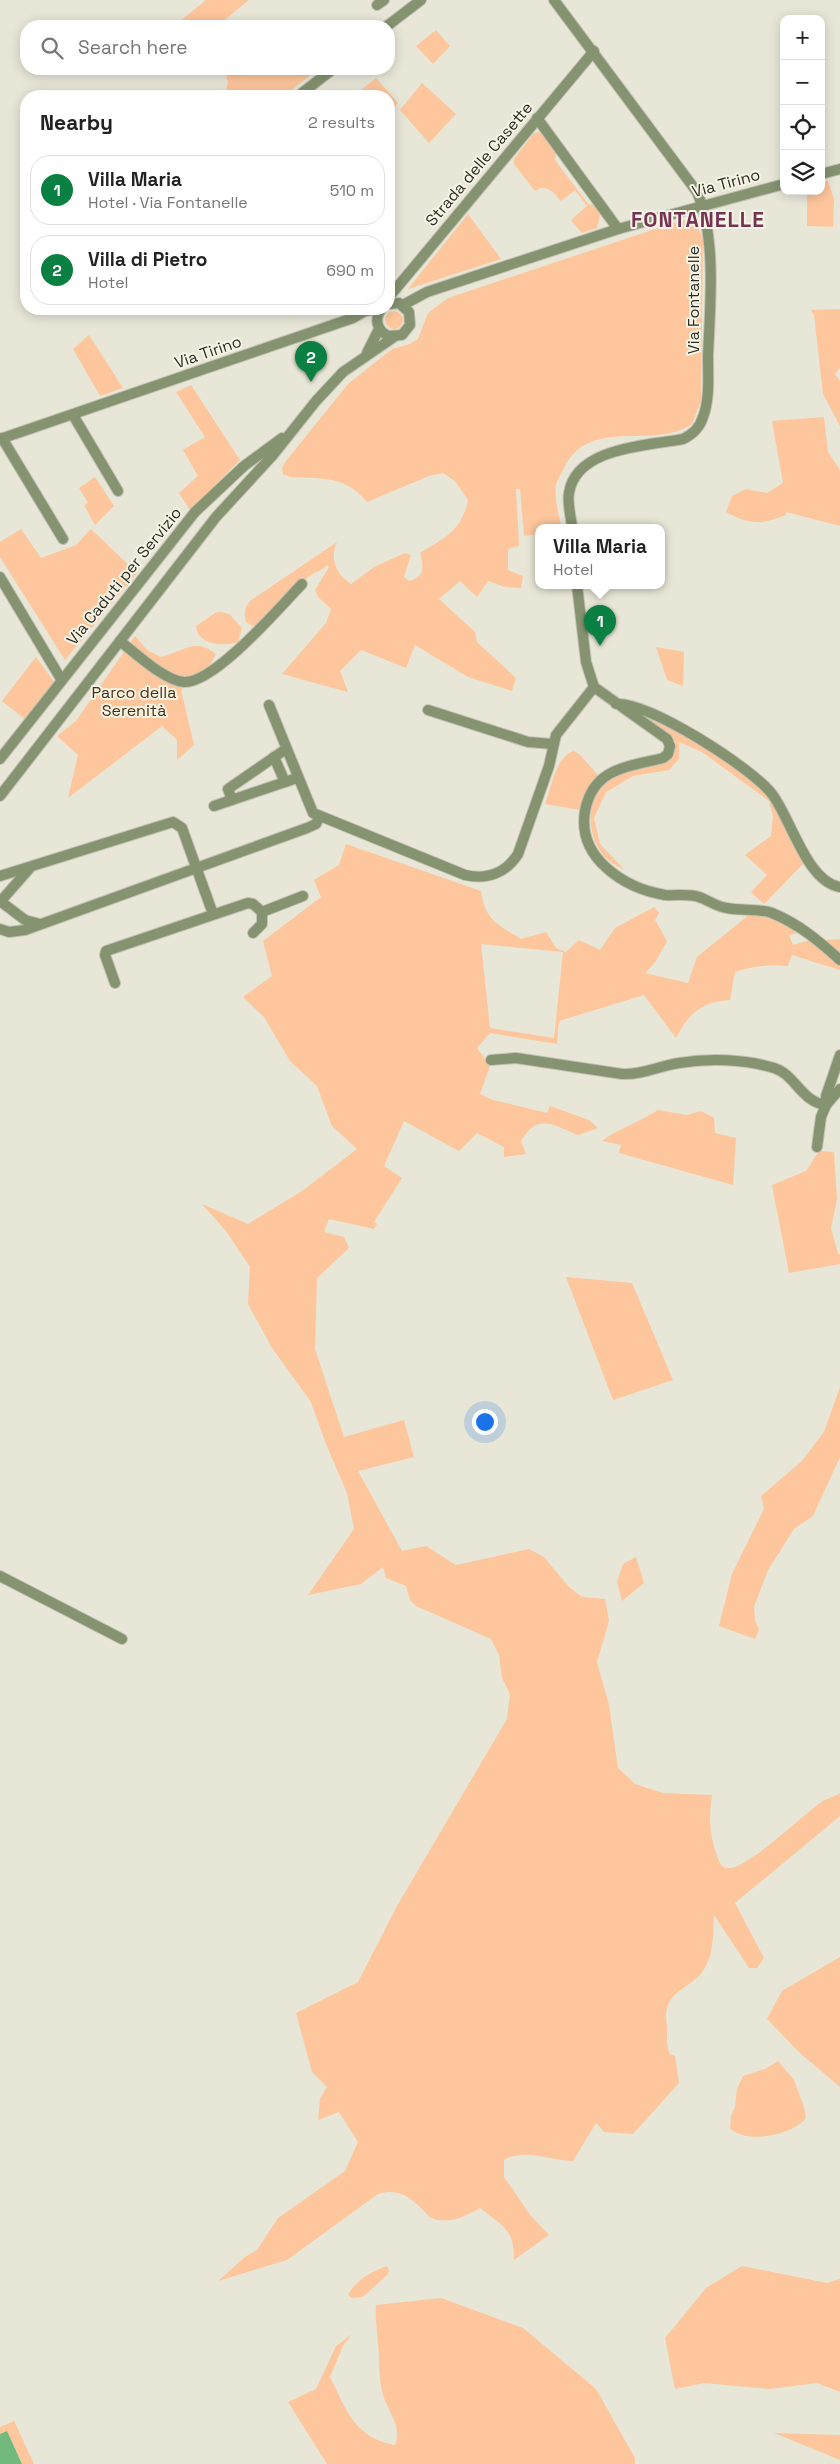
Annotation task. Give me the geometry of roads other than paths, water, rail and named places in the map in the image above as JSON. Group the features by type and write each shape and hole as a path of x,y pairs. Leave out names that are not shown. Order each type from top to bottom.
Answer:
{"street":[{"path":"395,20 421,0"},
{"name":"Via Fontanelle","path":"555,0 689,179 703,204 709,244 710,298 707,388 704,416 698,427 688,437 612,452 595,459 584,467 575,478 569,492 572,524"},
{"name":"Strada delle Casette","path":"395,290 594,51"},
{"path":"306,90 325,75"},
{"path":"537,118 618,229"},
{"path":"825,173 840,169"},
{"name":"Via Tirino","path":"403,305 428,292 618,229 703,204 780,185"},
{"name":"Via Tirino","path":"394,337 405,333 410,326 411,317 434,291"},
{"path":"395,304 403,305 411,317"},
{"name":"Via Tirino","path":"63,539 1,439 358,315"},
{"name":"Via Caduti per Servizio","path":"368,354 378,327 378,315"},
{"path":"353,318 364,319 378,327 388,336 394,337"},
{"name":"Via Caduti per Servizio","path":"0,796 216,517 273,455 343,372 394,337"},
{"path":"73,415 118,491"},
{"name":"Via Caduti per Servizio","path":"0,759 61,679 195,512 244,466 292,431"},
{"path":"0,577 61,679"},
{"path":"120,641 159,671 175,680 183,682 197,680 223,664 302,584"},
{"path":"577,589 586,662 594,687 666,738 670,746 668,754 663,758 614,771 603,778 590,792 585,812 585,839 602,865 618,877 652,892 698,897 725,908 762,911 776,915 810,933 840,960"},
{"path":"268,705 312,813 319,818 476,878 494,875 512,864 518,854 549,766 553,744 560,727 594,687"},
{"path":"616,704 626,703 639,709 730,758 772,795 820,877 840,887"},
{"path":"428,710 468,721 528,742 553,744"},
{"path":"232,800 228,789 286,749"},
{"path":"274,757 285,782"},
{"path":"214,806 297,778"},
{"path":"0,929 17,931 40,924 308,828 316,824 319,818"},
{"path":"0,876 174,822 182,828 213,914"},
{"path":"32,866 0,901 25,920 40,924"},
{"path":"262,912 304,896"},
{"path":"115,983 105,955 106,951 248,903 253,904 262,912 262,924 253,933"},
{"path":"817,1147 826,1105 826,1096 840,1055"},
{"path":"491,1060 516,1058 628,1074 678,1063 704,1060 758,1064 783,1072 812,1102 826,1105"},
{"path":"826,1105 840,1089"},
{"path":"0,1576 122,1639"}],"place":[{"name":"Villa di Pietro","path":"311,382"},
{"name":"Villa Maria","path":"600,646"}],"district":[{"name":"FONTANELLE","path":"698,219"}],"park label":[{"name":"Parco della Serenità","path":"134,701"}]}
